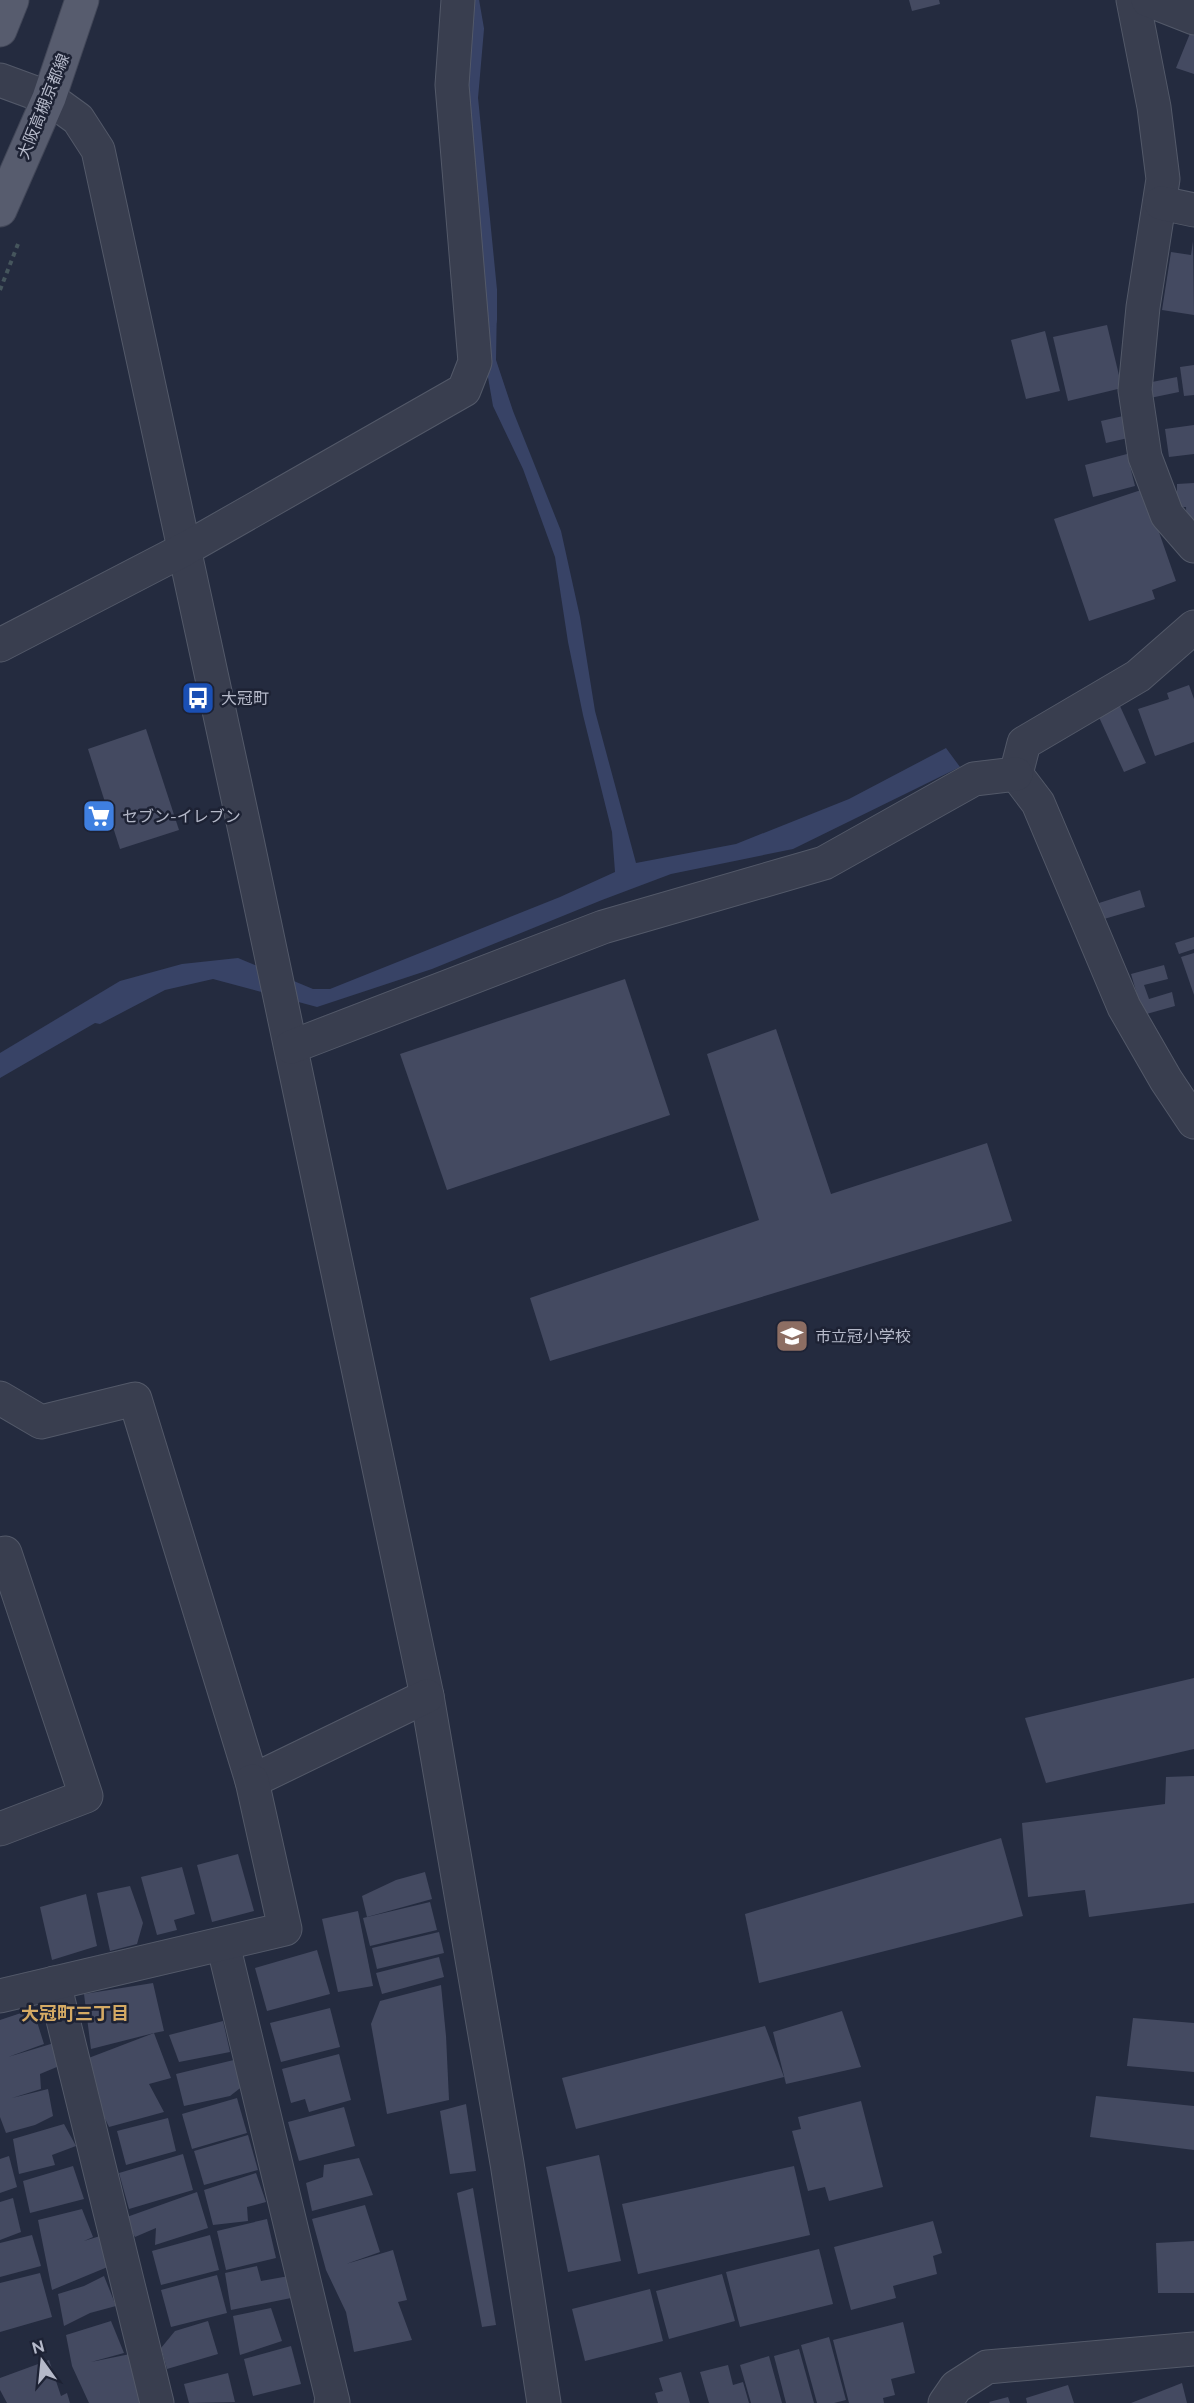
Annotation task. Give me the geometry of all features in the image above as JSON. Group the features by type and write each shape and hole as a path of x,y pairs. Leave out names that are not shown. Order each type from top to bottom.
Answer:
{"main road":[{"path":"0,30 12,0"},
{"name":"大阪高槻京都線","path":"0,210 49,98 82,0"}],"street":[{"path":"1133,0 1154,107 1163,179 1143,307 1135,390 1145,457 1167,515 1194,546"},
{"path":"1148,0 1194,18"},
{"path":"0,645 185,549 464,390 475,362 452,85 461,1"},
{"path":"0,80 49,98 78,119 98,150 291,1047 427,1696 507,2163 544,2403"},
{"path":"1161,203 1194,210"},
{"path":"1016,774 1023,744 1137,676 1194,627"},
{"path":"291,1047 603,927 824,863 974,779 1016,774"},
{"path":"1016,774 1038,803 1124,1007 1166,1080 1194,1122"},
{"path":"0,1398 41,1422 135,1399 252,1781 285,1929 0,1996"},
{"path":"0,1829 86,1796 5,1553"},
{"path":"252,1781 427,1696"},
{"path":"223,1944 333,2402 331,2403"},
{"path":"54,1983 157,2403"},
{"path":"945,2403 956,2387 987,2367 1194,2349"}],"water":[{"path":"497,301 496,360 513,411 561,531 580,617 595,711 636,863 736,844 849,799 946,748 960,767 793,849 671,874 432,969 317,1007 213,979 165,990 100,1024 95,1023 0,1078 0,1053 120,981 182,964 238,958 313,989 330,989 560,897 615,872 612,832 583,715 568,642 555,557 523,469 493,406 485,360 482,303"}],"building":[{"path":"909,0 939,0 940,4 912,11"},
{"path":"1191,31 1194,32 1194,74 1176,68"},
{"path":"1193,241 1194,315 1162,310 1171,252 1191,255"},
{"path":"1107,325 1122,388 1068,401 1053,337"},
{"path":"1045,331 1060,391 1026,399 1011,340"},
{"path":"1194,365 1194,395 1184,396 1180,367"},
{"path":"1177,377 1179,392 1150,398 1147,383"},
{"path":"1132,414 1137,436 1106,443 1101,421"},
{"path":"1194,425 1194,454 1169,457 1165,429"},
{"path":"1127,454 1135,486 1093,497 1085,465"},
{"path":"1194,483 1194,532 1187,532 1186,507 1177,507 1177,484"},
{"path":"1144,489 1176,581 1152,590 1155,599 1089,621 1054,519"},
{"path":"1189,685 1194,699 1194,742 1155,756 1138,709 1169,699 1167,693"},
{"path":"1119,704 1146,763 1124,772 1098,715"},
{"path":"146,729 179,830 120,849 88,749"},
{"path":"1140,890 1145,907 1104,919 1099,903"},
{"path":"1194,937 1194,949 1179,954 1175,943"},
{"path":"1194,953 1194,995 1181,957"},
{"path":"1164,965 1168,979 1144,985 1149,999 1172,992 1175,1006 1143,1015 1131,974"},
{"path":"625,979 670,1115 447,1190 400,1054"},
{"name":"市立冠小学校","path":"776,1029 831,1194 987,1143 1012,1221 550,1361 530,1298 759,1220 707,1054"},
{"path":"1194,1678 1194,1749 1046,1783 1025,1718"},
{"path":"1194,1776 1194,1903 1089,1917 1085,1890 1028,1897 1022,1823 1165,1804 1166,1777"},
{"path":"1001,1838 1023,1916 759,1983 745,1914"},
{"path":"238,1854 254,1911 212,1922 197,1865"},
{"path":"182,1867 195,1914 174,1920 177,1930 157,1935 141,1877"},
{"path":"425,1872 432,1899 367,1917 362,1896 396,1880"},
{"path":"130,1886 143,1923 137,1944 110,1951 97,1893"},
{"path":"86,1894 97,1946 52,1960 40,1907"},
{"path":"430,1902 437,1930 370,1946 363,1918"},
{"path":"358,1911 373,1986 338,1992 322,1919"},
{"path":"439,1932 444,1953 377,1969 372,1948"},
{"path":"317,1950 330,1994 267,2011 255,1968"},
{"path":"439,1957 444,1977 382,1994 376,1973"},
{"path":"153,1983 164,2031 91,2049 84,1994"},
{"path":"441,1985 449,2100 387,2114 371,2024 380,2001"},
{"path":"330,2008 340,2047 281,2062 270,2023"},
{"path":"33,2009 44,2044 8,2057 54,2043 64,2064 40,2074 41,2089 12,2098 48,2089 53,2116 35,2125 6,2133 0,2117 0,2020"},
{"path":"842,2011 861,2067 786,2084 773,2032"},
{"path":"1133,2018 1194,2023 1194,2072 1127,2066"},
{"path":"223,2021 230,2052 179,2062 169,2035"},
{"path":"765,2026 784,2077 576,2129 562,2078"},
{"path":"154,2033 171,2078 149,2084 164,2112 109,2127 95,2098 86,2059"},
{"path":"339,2054 351,2100 309,2112 305,2099 291,2103 282,2069"},
{"path":"242,2058 248,2082 230,2096 184,2106 176,2074"},
{"path":"1096,2096 1194,2106 1194,2150 1090,2137"},
{"path":"237,2098 247,2133 192,2149 182,2114"},
{"path":"861,2101 883,2187 829,2201 825,2187 808,2191 792,2131 801,2129 798,2117"},
{"path":"466,2104 476,2171 450,2174 440,2111"},
{"path":"344,2107 355,2146 299,2161 288,2122"},
{"path":"168,2118 176,2151 126,2165 117,2131"},
{"path":"64,2124 76,2146 52,2155 55,2165 19,2174 13,2139"},
{"path":"248,2135 258,2170 204,2185 194,2151"},
{"path":"183,2154 193,2190 129,2209 119,2173"},
{"path":"599,2155 621,2261 568,2272 546,2167"},
{"path":"9,2156 17,2187 0,2193 0,2159"},
{"path":"359,2158 373,2195 312,2211 306,2183 323,2177 324,2165"},
{"path":"73,2166 84,2199 30,2213 23,2181"},
{"path":"794,2166 810,2235 638,2274 622,2204"},
{"path":"256,2173 266,2202 247,2207 248,2221 213,2225 204,2190"},
{"path":"473,2188 496,2325 482,2327 457,2193"},
{"path":"197,2192 208,2228 155,2245 156,2228 135,2237 124,2218"},
{"path":"13,2198 21,2232 0,2240 0,2202"},
{"path":"365,2205 380,2252 346,2264 393,2250 407,2300 398,2302 412,2340 354,2352 346,2312 326,2270 312,2219"},
{"path":"82,2209 93,2237 84,2241 100,2236 110,2266 52,2290 38,2220"},
{"path":"267,2219 276,2258 226,2270 217,2231"},
{"path":"933,2221 942,2253 933,2256 937,2274 893,2286 896,2298 851,2310 834,2247"},
{"path":"32,2235 41,2266 0,2277 0,2243"},
{"path":"210,2235 219,2270 161,2285 152,2251"},
{"path":"1194,2241 1194,2293 1158,2293 1156,2243"},
{"path":"819,2249 833,2304 740,2327 726,2272"},
{"path":"257,2266 261,2281 289,2276 296,2297 231,2310 225,2273"},
{"path":"40,2273 52,2317 0,2332 0,2283"},
{"path":"722,2274 735,2321 669,2339 656,2291"},
{"path":"217,2275 227,2313 171,2327 161,2290"},
{"path":"104,2276 116,2306 90,2313 64,2326 58,2294 84,2286"},
{"path":"650,2289 663,2341 585,2361 572,2309"},
{"path":"271,2308 282,2341 240,2355 233,2316"},
{"path":"111,2321 124,2353 91,2362 130,2354 140,2403 89,2403 72,2366 66,2335"},
{"path":"208,2321 218,2354 167,2369 161,2348 175,2331"},
{"path":"903,2322 915,2373 891,2379 895,2395 883,2398 884,2403 849,2403 833,2340"},
{"path":"829,2337 846,2400 817,2403 801,2345"},
{"path":"291,2346 301,2384 253,2396 244,2359"},
{"path":"799,2349 814,2403 786,2403 774,2356"},
{"path":"769,2356 782,2403 751,2403 740,2365"},
{"path":"49,2360 61,2396 67,2393 70,2403 7,2403 0,2390 0,2378"},
{"path":"728,2365 733,2385 743,2382 749,2403 709,2403 700,2372"},
{"path":"681,2372 690,2403 658,2403 655,2393 663,2391 659,2378"},
{"path":"228,2373 235,2402 189,2403 184,2384"},
{"path":"1182,2383 1187,2403 1131,2403"},
{"path":"1068,2385 1074,2403 1027,2403 1026,2398"},
{"path":"1008,2397 1010,2403 989,2402"}],"waterway":[{"path":"472,0 477,29 471,98 490,290 490,320"}],"place":[{"name":"大冠町","path":"198,698"},
{"name":"セブン-イレブン","path":"99,816"},
{"name":"市立冠小学校","path":"792,1336"}],"district":[{"name":"大冠町三丁目","path":"75,2014"}]}
